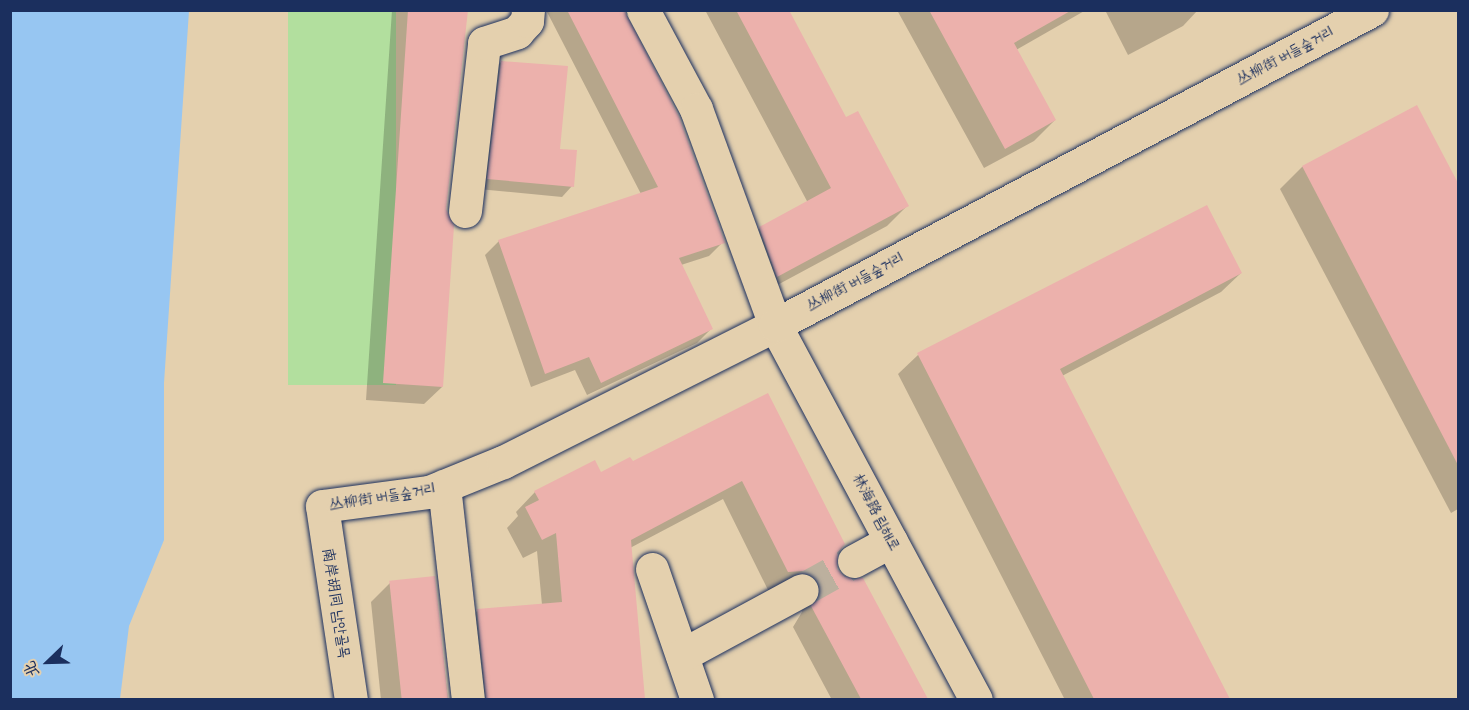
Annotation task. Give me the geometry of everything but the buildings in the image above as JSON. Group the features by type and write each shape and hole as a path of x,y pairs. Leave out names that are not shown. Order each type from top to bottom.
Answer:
{"street":[{"path":"465,211 484,43 517,32 526,21 528,10"},
{"name":"林海路 림해로","path":"643,10 696,109 775,325 976,699"},
{"name":"丛柳街 버들숲거리","path":"322,507 429,492 503,462 775,325 1372,10"},
{"path":"444,486 468,699"},
{"name":"南岸胡同 남안골목","path":"322,507 351,699"},
{"path":"854,561 891,541"},
{"path":"652,569 697,699"},
{"path":"682,655 802,590"}],"green space":[{"path":"288,11 396,11 396,385 288,385"}],"water":[{"path":"10,11 189,11 164,383 164,540 129,626 120,699 11,699"}],"tunnel":[{"path":"802,590 854,561"}]}
